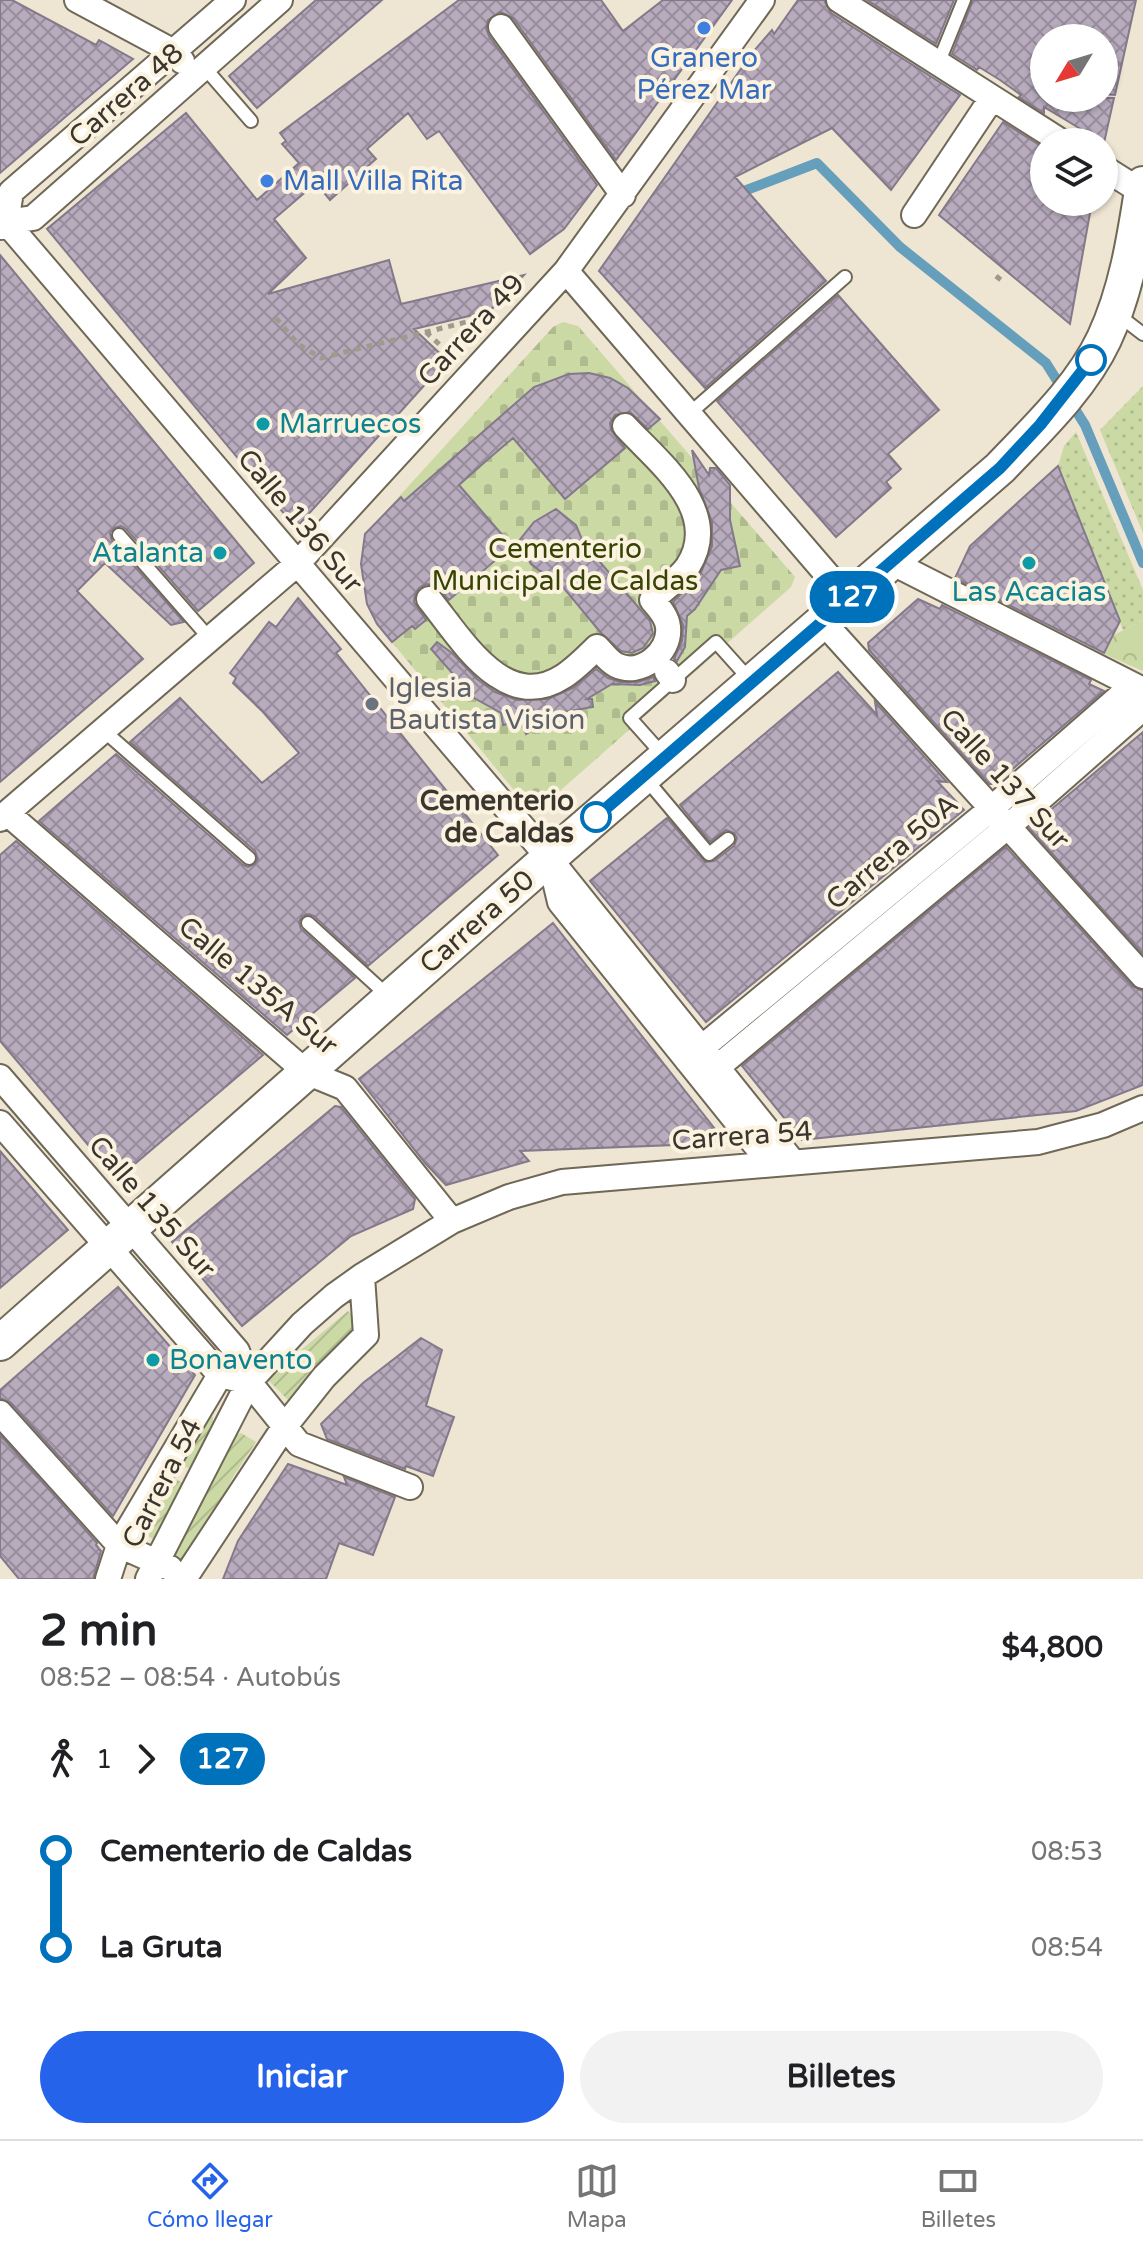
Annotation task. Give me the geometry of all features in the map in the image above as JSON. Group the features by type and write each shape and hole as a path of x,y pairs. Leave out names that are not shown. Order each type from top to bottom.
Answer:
{"main road":[{"name":"Carrera 50","path":"0,1343 549,858 1000,468 1078,379 1103,340 1131,275 1140,230 1142,188"}],"street":[{"path":"77,0 174,52 199,71"},
{"name":"Carrera 48","path":"233,0 11,192 3,225 33,218 280,0"},
{"name":"Carrera 49","path":"4,816 297,564 566,271 762,0"},
{"path":"839,0 1040,128"},
{"path":"501,27 623,195"},
{"path":"914,215 992,98"},
{"path":"1118,175 1142,188"},
{"name":"Calle 136 Sur","path":"3,225 549,858 695,1054 782,1163"},
{"path":"566,271 849,600"},
{"path":"429,599 490,672 505,681 522,685 554,681 597,647 613,664 624,668 664,669 663,650 668,638 668,626 665,616 652,600 688,566 697,546 696,516 689,497 625,426"},
{"path":"891,562 1139,695"},
{"name":"Calle 137 Sur","path":"823,622 1143,976"},
{"name":"Carrera 50A","path":"710,1073 1139,695"},
{"name":"Calle 135A Sur","path":"4,816 306,1072 345,1088 452,1221"},
{"name":"Carrera 50A","path":"695,1054 999,818"},
{"name":"Calle 135 Sur","path":"0,1077 220,1375"},
{"name":"Carrera 54","path":"151,1570 249,1382 302,1324 334,1296 452,1221 509,1197 562,1182 1038,1142 1103,1125 1143,1108"},
{"name":"Calle 135 Sur","path":"0,1123 237,1351 249,1382 299,1444 410,1487"},
{"path":"0,1413 119,1545 151,1570 186,1577 285,1426 324,1377 366,1335 362,1276"},
{"path":"220,1375 249,1382"},
{"name":"Carrera 54","path":"108,1579 119,1545 220,1375"}],"lane":[{"path":"938,64 964,0"},
{"path":"199,71 251,121"},
{"path":"689,414 845,277"},
{"path":"1114,311 1143,334"},
{"path":"119,535 211,640"},
{"path":"728,839 709,854 654,767 630,718 664,669 716,642 753,683"},
{"path":"104,731 249,858"},
{"path":"308,923 390,998"}],"path":[{"path":"996,276 1005,283"},
{"path":"276,318 298,344 321,358 491,316"},
{"path":"426,332 454,357"}],"green space":[{"name":"Cementerio Municipal de Caldas","path":"563,322 578,326 795,577 791,587 536,812 528,807 377,624 365,591 362,557 365,534 553,327"},
{"path":"1143,386 1143,533 1100,430"},
{"path":"1076,432 1143,590 1143,620 1123,630 1058,466 1064,446"},
{"path":"1143,620 1143,671 1104,654 1114,635"},
{"path":"348,1311 354,1317 351,1333 289,1401 269,1381 289,1360"},
{"path":"208,1414 213,1417 213,1425 191,1469 172,1462"},
{"path":"241,1433 256,1442 233,1477 186,1567 171,1560 234,1437"},
{"path":"166,1474 183,1483 155,1540 137,1531"}],"building":[{"path":"0,0 12,0 96,45 99,40 133,59 0,173"},
{"path":"316,0 382,0 257,108 229,76"},
{"path":"459,0 601,0 623,31 663,0 732,0 616,160 513,18 500,12 488,20 486,28 489,36 597,185 564,229 530,254 439,131 427,139 408,113 367,149 376,159 330,200 316,183 274,219 306,258 268,294 389,260 401,304 524,275 490,311 414,329 447,360 296,528 47,229 186,113 257,200 299,163 282,144 286,141 280,133"},
{"path":"798,0 824,0 831,13 960,95 891,190 832,128 735,177 826,281 705,388 599,271 752,53 772,30 774,34"},
{"path":"867,0 954,0 936,44"},
{"path":"973,0 1136,0 1118,81 1118,24 1030,24 1030,104 1000,80 952,54"},
{"path":"1052,112 1111,112 1107,128 1079,128"},
{"path":"1003,122 1030,139 1030,216 1089,216 1070,324 939,215"},
{"path":"0,255 254,563 198,611 126,529 121,526 114,528 110,533 112,541 184,622 171,625 105,563 77,591 143,659 0,782"},
{"path":"838,295 939,410 888,454 901,469 886,482 891,488 836,537 717,401"},
{"path":"589,373 610,378 628,388 660,419 648,429 630,412 615,415 610,423 611,430 625,448 565,499 513,438 459,485 512,546 449,600 434,585 426,584 419,588 414,602 426,620 415,629 412,626 392,642 377,624 367,604 361,564 365,534 401,497 404,501 534,387 569,374"},
{"path":"692,450 709,475 710,468 716,468 730,485 730,520 740,566 721,570 687,616 685,647 677,661 674,659 682,641 683,625 673,602 700,575 712,546 712,522 699,488"},
{"name":"Las Acacias","path":"1058,466 1120,621 1104,653 955,578 970,546"},
{"path":"556,509 576,525 583,542 650,621 653,634 643,648 632,653 621,651 601,633 553,575 531,564 518,542 534,522"},
{"path":"298,598 341,649 336,653 498,855 368,966 314,916 302,916 299,922 301,929 355,978 287,1035 39,821 116,754 243,865 248,867 255,864 258,859 255,851 130,742 180,698 262,783 299,753 233,683 236,678 230,673 269,622 276,627"},
{"path":"918,599 940,609 942,605 1091,680 1089,684 1104,691 995,784 989,784 869,650 868,643"},
{"path":"437,642 477,679 495,692 517,700 548,699 573,688 596,669 608,678 621,682 638,682 653,677 655,681 640,685 612,684 587,699 592,699 593,707 564,712 526,734 520,721 503,725 501,713 474,698 431,649"},
{"path":"838,672 877,715 875,702 947,782 937,781 964,810 706,1022 590,881 667,818 705,862 714,861 734,846 737,838 726,830 710,842 680,805"},
{"path":"1143,732 1143,954 1029,828"},
{"path":"16,841 263,1055 117,1179 0,1041 0,855"},
{"path":"1006,847 1132,986 1143,991 1143,1085 1076,1111 802,1140 742,1066"},
{"path":"553,923 726,1143 520,1151 529,1161 446,1185 359,1079"},
{"path":"335,1106 341,1107 415,1199 413,1209 351,1236 242,1326 172,1242"},
{"path":"0,1151 68,1230 0,1288"},
{"path":"118,1287 195,1375 113,1516 11,1403 0,1398 0,1390"},
{"path":"421,1338 442,1350 426,1406 454,1417 433,1476 406,1466 405,1469 327,1439 321,1424 363,1383"},
{"path":"0,1435 97,1543 101,1551 93,1579 19,1579 0,1556"},
{"path":"288,1464 347,1485 344,1477 395,1497 373,1555 339,1543 326,1579 223,1579 238,1541"}],"waterway":[{"path":"736,194 817,163 900,247 1046,363 1085,425 1143,563"}],"bus line":[{"name":"127","path":"596,817 1000,468 1040,425 1091,360"}],"place":[{"name":"Granero Pérez Mar","path":"704,28"},
{"name":"Mall Villa Rita","path":"267,181"},
{"name":"Marruecos","path":"263,424"},
{"name":"Atalanta","path":"220,553"},
{"name":"Las Acacias","path":"1029,563"},
{"name":"Iglesia Bautista Vision","path":"372,704"},
{"name":"Cementerio de Caldas","path":"596,817"},
{"name":"Bonavento","path":"153,1360"}]}
